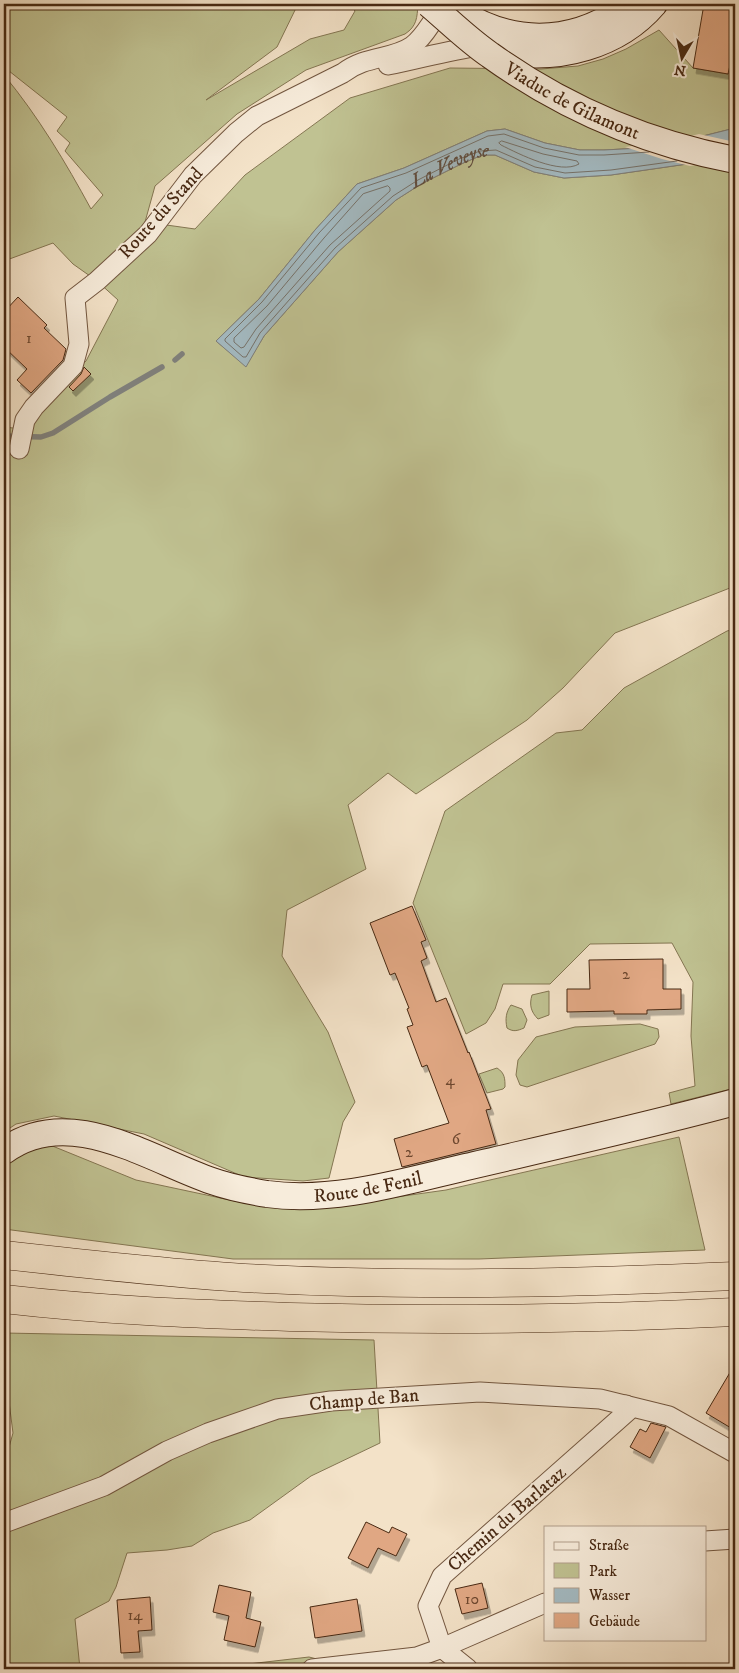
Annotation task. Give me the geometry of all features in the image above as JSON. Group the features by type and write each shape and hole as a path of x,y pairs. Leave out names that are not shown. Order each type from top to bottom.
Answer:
{"highway":[{"path":"4,1255 201,1275 342,1281 577,1281 735,1276"},
{"path":"4,1299 163,1312 346,1318 584,1316 735,1312"}],"street":[{"path":"432,7 463,15 484,26 506,33 533,37 570,33 591,26 616,14 630,4"},
{"path":"432,7 457,34 480,46 521,54 543,55 586,48 604,41 647,13 654,4"},
{"name":"Route du Stand","path":"20,442 24,420 73,366 79,344 75,298 97,281 148,234 193,175 257,116 343,73 352,66 363,61 404,50 413,45 423,35 432,7"},
{"name":"Viaduc de Gilamont","path":"432,7 488,54 527,81 577,109 657,141 704,154 735,160"},
{"name":"Route du Stand","path":"343,73 426,57 455,49 480,46"},
{"name":"Route de Fenil","path":"4,1151 20,1141 46,1134 83,1134 123,1144 212,1181 242,1189 268,1194 318,1195 391,1185 735,1102"},
{"name":"Champ de Ban","path":"4,1523 104,1486 167,1450 208,1433 277,1408 331,1401 480,1392 600,1399 669,1416 735,1453"},
{"name":"Chemin du Barlataz","path":"442,1648 428,1606 442,1576 596,1441 627,1412 626,1405"},
{"path":"706,1541 735,1539"},
{"path":"312,1669 417,1657 544,1603"},
{"path":"442,1648 468,1669"}],"green space":[{"path":"4,4 298,4 277,47 206,100 310,39 344,30 355,11 350,4 418,4 416,21 405,34 306,70 237,114 155,186 145,222 195,229 245,175 350,98 450,68 541,69 578,66 603,59 626,49 659,30 693,68 728,74 735,69 735,128 675,143 641,148 604,150 580,150 545,143 505,129 487,131 404,168 357,184 315,230 259,299 216,341 246,366 264,336 338,252 396,200 421,184 482,155 495,155 534,172 564,178 611,175 708,161 735,148 735,586 615,633 563,688 527,720 416,794 388,773 348,805 366,869 287,910 282,956 328,1032 355,1102 343,1122 329,1178 303,1181 244,1177 144,1134 54,1116 16,1124 4,1132 4,427 13,428 86,361 118,300 97,281 73,264 53,243 4,261 4,75 51,140 91,209 103,195 65,151 70,143 57,131 67,117 4,67"},
{"path":"735,629 735,1088 671,1104 669,1093 695,1086 691,1036 693,982 672,943 590,944 550,984 503,984 495,1009 486,1023 466,1034 413,903 445,811 556,733 582,730 624,688 727,631"},
{"path":"549,991 549,1015 538,1019 531,1008 532,995"},
{"path":"511,1005 522,1009 527,1020 524,1028 515,1031 507,1028 506,1016"},
{"path":"640,1024 658,1029 659,1037 655,1044 527,1087 520,1085 516,1075 518,1060 536,1037 575,1027"},
{"path":"497,1068 503,1074 505,1087 487,1093 479,1074"},
{"path":"679,1137 705,1250 479,1259 233,1259 4,1229 4,1165 16,1154 50,1145 136,1180 244,1203 318,1208 446,1190"},
{"path":"4,1333 374,1340 380,1443 311,1476 250,1520 213,1533 192,1546 127,1553 116,1587 109,1601 75,1619 80,1669 4,1669 4,1465 13,1433 8,1394 4,1386"},
{"path":"309,1657 356,1669 205,1669"}],"water":[{"name":"La Veveyse","path":"735,128 735,148 708,161 611,175 564,178 534,172 495,155 482,155 421,184 396,200 338,252 264,336 246,367 216,341 259,299 315,230 357,184 404,168 487,131 505,129 545,143 580,150 604,150 641,148 675,143"}],"pier":[{"path":"699,134 735,142 735,151 709,163 690,166 625,147 675,140"}],"building":[{"path":"704,4 735,4 735,66 730,65 728,74 693,68"},
{"path":"18,297 47,325 44,328 66,349 63,360 31,393 17,380 27,369 4,347 4,312"},
{"path":"84,367 91,374 73,391 69,387 81,374"},
{"path":"412,906 426,940 421,942 427,958 421,961 436,1002 446,998 469,1052 491,1109 486,1110 496,1144 402,1167 394,1139 449,1123 427,1065 422,1067 407,1027 413,1025 407,1009 409,1008 395,973 390,975 370,923"},
{"path":"663,959 663,989 681,989 681,1009 647,1010 647,1014 614,1014 614,1011 567,1012 567,989 590,989 589,960"},
{"path":"735,1364 735,1420 731,1428 706,1413"},
{"path":"651,1423 666,1427 650,1458 630,1447 640,1429 646,1432"},
{"path":"366,1522 389,1533 392,1527 407,1534 396,1556 378,1548 368,1568 348,1558"},
{"path":"482,1583 488,1608 462,1614 455,1589"},
{"path":"219,1585 251,1592 246,1618 261,1622 255,1647 224,1640 229,1616 213,1612"},
{"path":"150,1597 152,1630 138,1631 140,1652 121,1653 117,1600"},
{"path":"357,1599 362,1631 315,1638 310,1607"}],"waterway":[{"path":"175,360 182,354"},
{"path":"4,436 41,437 53,433 162,367"}]}
